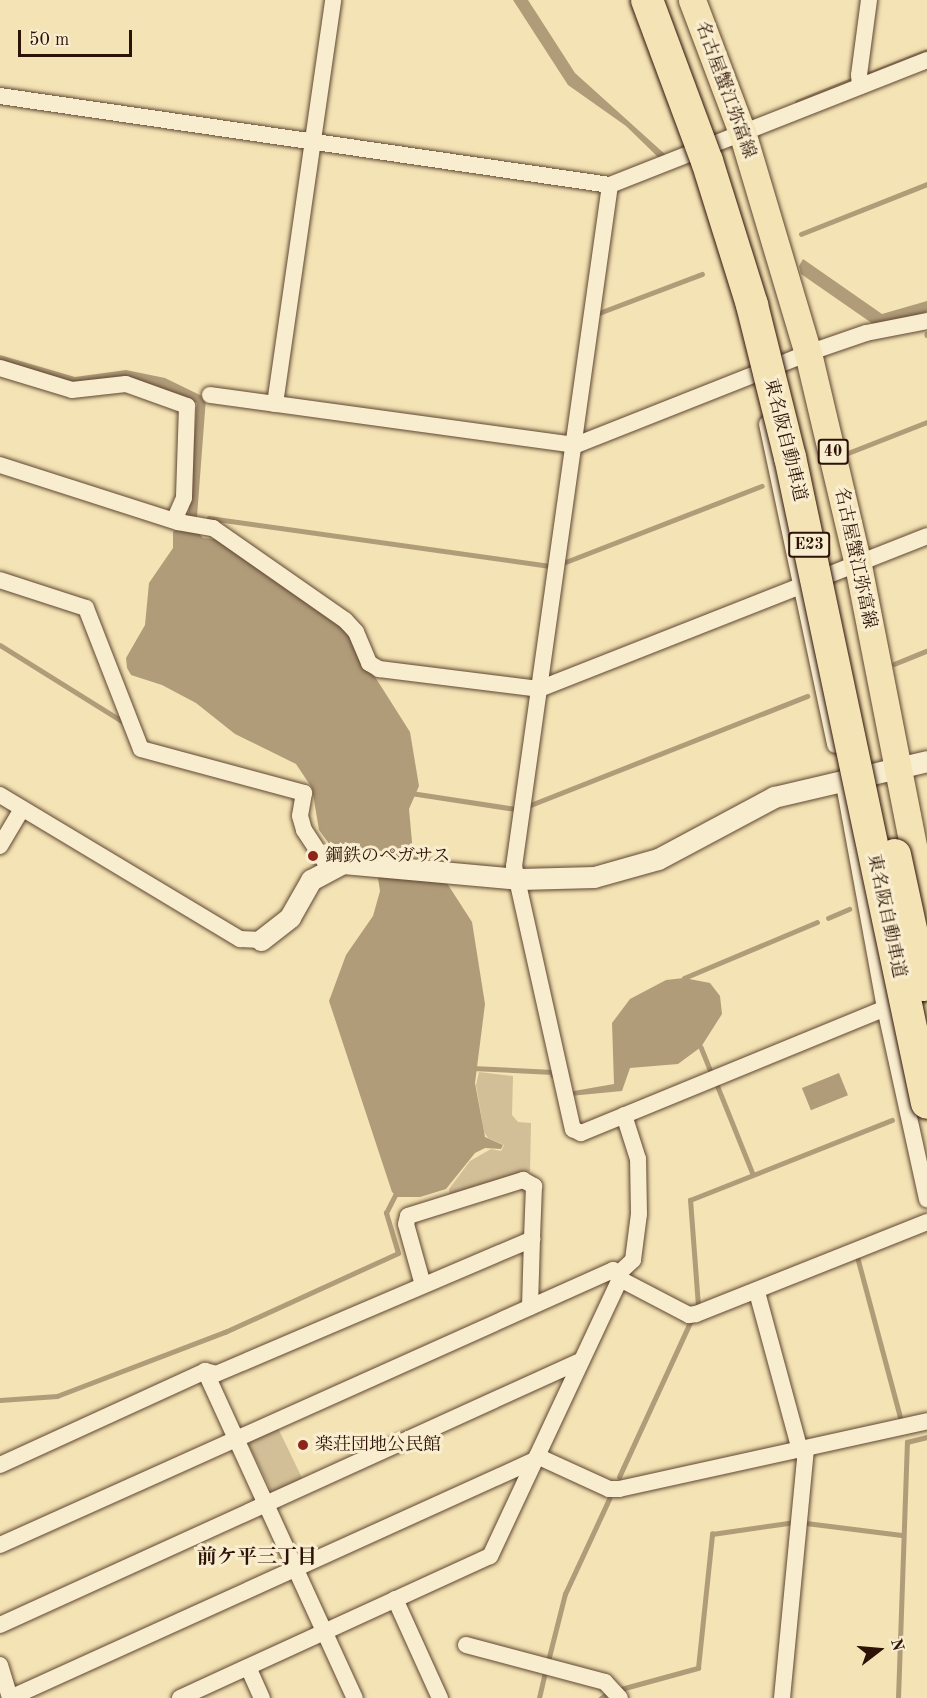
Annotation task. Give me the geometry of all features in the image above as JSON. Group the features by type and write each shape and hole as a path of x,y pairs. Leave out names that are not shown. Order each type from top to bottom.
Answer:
{"highway":[{"name":"東名阪自動車道","path":"647,0 707,161 757,327 793,468 927,1103"},
{"name":"東名阪自動車道","path":"669,0 727,153 772,299 811,451 927,1003"}],"main road":[{"name":"名古屋蟹江弥富線","path":"692,0 742,132 808,353 857,560 927,917"}],"street":[{"path":"275,404 333,0"},
{"path":"633,0 691,156 757,374 799,585 843,780 885,1008 927,1199"},
{"path":"860,86 869,0"},
{"path":"0,96 610,185 691,156 742,132 927,60"},
{"path":"610,185 576,445 514,866 520,879 573,1129 581,1133 927,992"},
{"path":"210,395 576,445 808,353 866,333 927,321"},
{"path":"0,368 72,390 126,384 188,406 184,498 176,521"},
{"path":"0,465 176,521 213,528 345,621 356,632 369,663 379,669 539,689 857,560 927,536"},
{"path":"0,580 86,608 141,749 304,793 300,816 304,830 329,868"},
{"path":"0,795 240,939 261,940 290,917 311,880 329,868 344,863 520,879 594,877 630,868 688,844 774,796 927,761"},
{"path":"0,846 22,808"},
{"path":"180,1698 490,1556 619,1277 633,1260 639,1214 638,1159 624,1115"},
{"path":"423,1285 406,1224 408,1216 523,1180 534,1186 530,1307"},
{"path":"0,1545 614,1270 619,1277 689,1315 757,1292 927,1222"},
{"path":"0,1465 205,1371 216,1374 532,1239"},
{"path":"757,1292 803,1450 782,1698"},
{"path":"0,1624 578,1362"},
{"path":"205,1371 355,1698"},
{"path":"0,1665 10,1698 536,1458 609,1489 619,1489 927,1421"},
{"path":"395,1599 440,1698"},
{"path":"465,1645 605,1682 620,1698"},
{"path":"248,1667 262,1698"}],"shaded area":[{"path":"513,0 528,0 575,73 667,156 662,161 626,126 568,85"},
{"path":"803,259 882,314 927,301 927,312 876,326 801,274 799,266"},
{"path":"0,355 75,377 126,370 165,378 206,398 196,530 203,538 217,539 346,631 410,732 419,786 409,809 413,853 411,874 443,877 472,922 485,1004 475,1083 485,1137 503,1145 501,1149 485,1148 475,1153 446,1189 420,1197 397,1197 392,1192 329,1001 346,955 373,916 380,891 377,872 380,854 325,850 328,842 319,830 312,788 296,764 235,734 196,703 162,685 131,675 127,668 126,658 145,625 149,583 173,548 173,532 188,518 197,403 127,379 74,386 0,364"},
{"path":"684,978 710,983 720,996 722,1014 701,1047 678,1064 630,1068 622,1091 570,1096 568,1092 614,1084 612,1023 630,999 666,980"},
{"path":"479,1072 513,1076 512,1115 518,1122 531,1123 530,1171 450,1196 449,1189 470,1161 491,1149 501,1151 504,1145 488,1138 484,1132 476,1085"},
{"path":"839,1073 848,1095 811,1110 802,1088"},
{"path":"278,1428 303,1480 277,1493 271,1490 249,1445 251,1441"}],"waterway":[{"path":"869,74 927,51"},
{"path":"797,102 852,80"},
{"path":"801,234 927,184"},
{"path":"599,313 702,274"},
{"path":"848,453 927,422"},
{"path":"563,563 762,486"},
{"path":"209,518 550,566"},
{"path":"0,645 122,721"},
{"path":"894,664 927,651"},
{"path":"528,806 807,696"},
{"path":"411,793 515,809"},
{"path":"828,918 849,909"},
{"path":"684,978 817,922"},
{"path":"701,1047 712,1074"},
{"path":"472,1068 553,1072 553,1075"},
{"path":"716,1082 753,1174"},
{"path":"698,1306 690,1200 892,1120"},
{"path":"0,1400 57,1396 225,1332 398,1253 386,1213 395,1195"},
{"path":"857,1255 901,1419"},
{"path":"619,1477 692,1318"},
{"path":"898,1698 907,1442 927,1437"},
{"path":"548,1661 565,1594 609,1499"},
{"path":"621,1689 698,1668 712,1534 795,1522"},
{"path":"806,1523 903,1535"},
{"path":"539,1698 545,1672"},
{"path":"601,1698 610,1692"}],"place":[{"name":"鋼鉄のペガサス","path":"313,856"},
{"name":"楽荘団地公民館","path":"303,1445"}],"district":[{"name":"前ケ平三丁目","path":"257,1558"}]}
